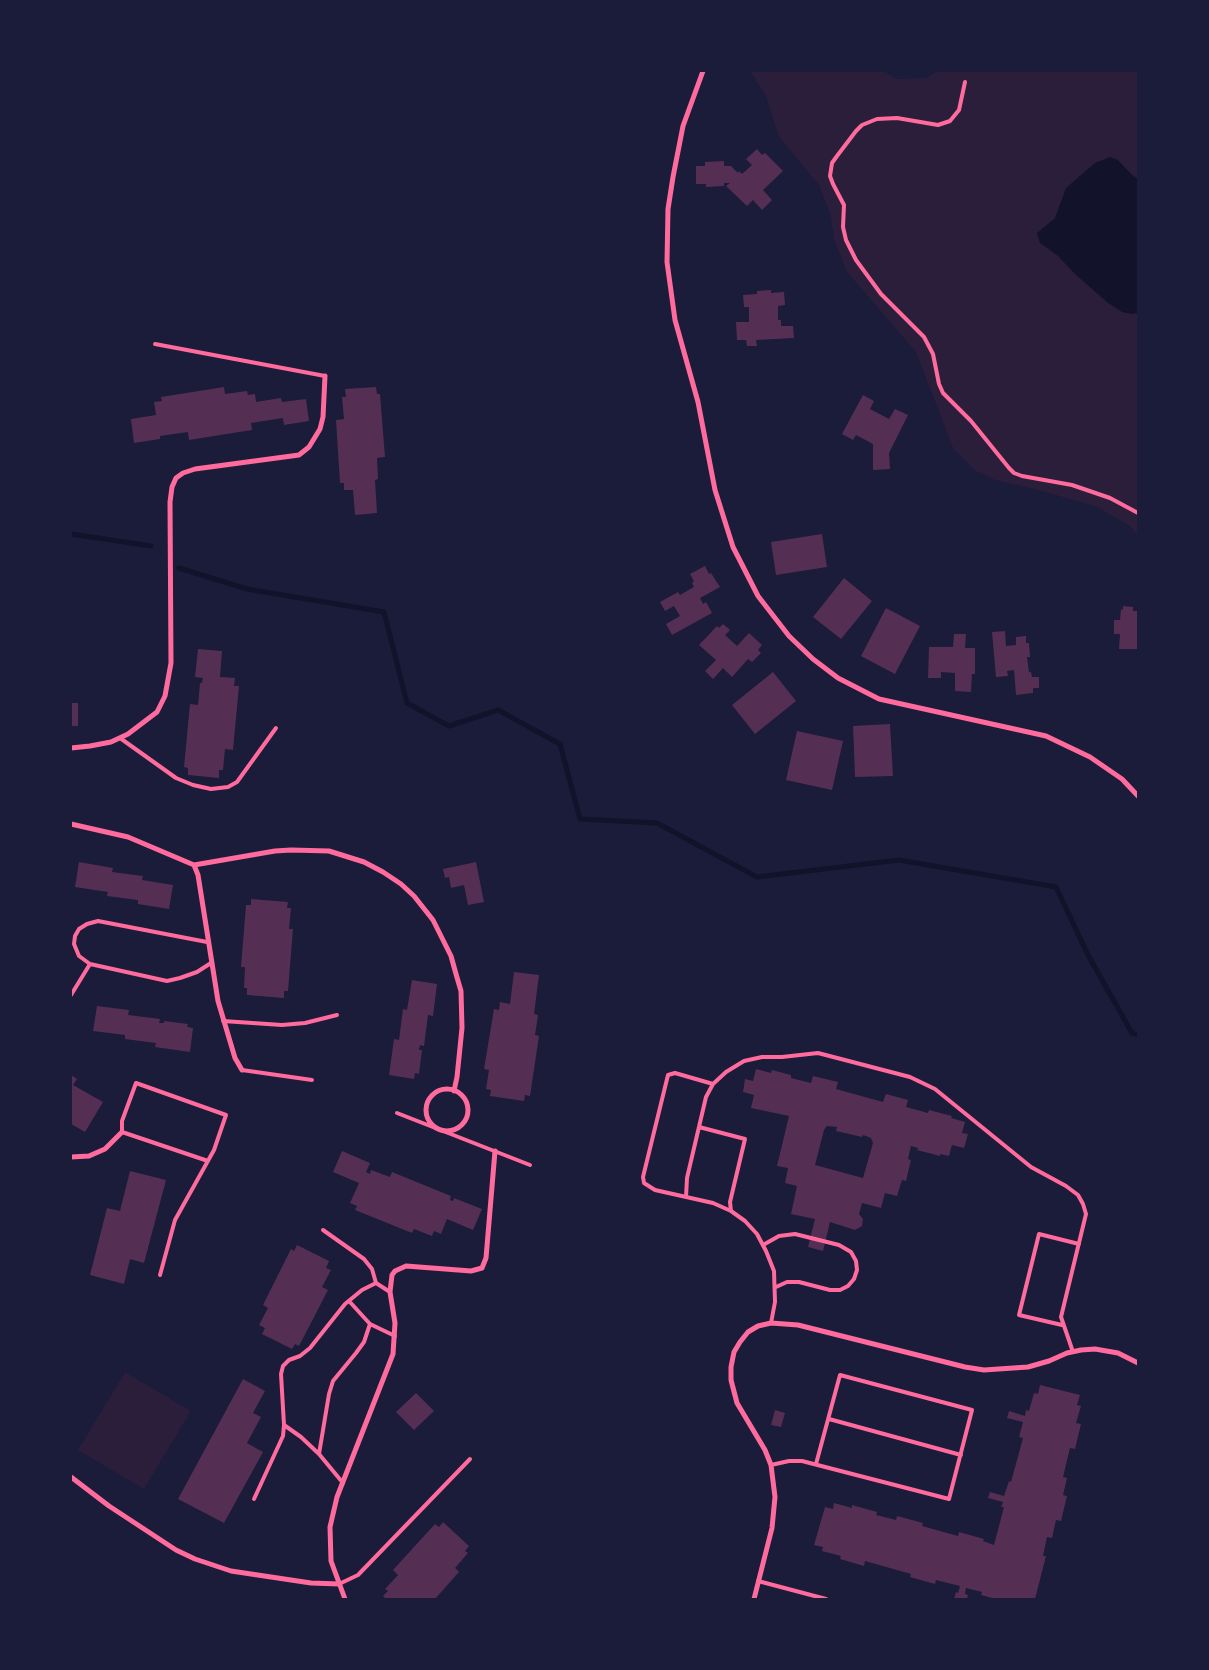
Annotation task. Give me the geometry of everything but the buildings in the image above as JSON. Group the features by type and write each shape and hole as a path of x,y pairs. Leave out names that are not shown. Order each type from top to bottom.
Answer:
{"street":[{"path":"703,71 683,126 673,177 668,209 667,262 675,320 698,402 715,490 733,547 758,596 789,636 838,678 879,698 1046,736 1090,757 1122,779 1138,796"},
{"path":"71,748 90,746 120,738 136,729 157,712 165,696 169,680 172,641 170,502 172,487 176,478 183,473 195,469 299,455 309,447 320,428 323,417 325,376"},
{"path":"71,824 128,837 194,865 275,851 329,851 364,862 402,884 433,920 451,956 461,991 462,1028 454,1090"},
{"path":"194,865 198,875 207,942 223,1021 235,1058 242,1070"},
{"path":"454,1090 467,1103 467,1116 464,1122 453,1130 440,1130 434,1127 427,1116 428,1102 431,1096 437,1092 454,1090"},
{"path":"71,1157 89,1156 105,1149 122,1132"},
{"path":"345,1599 331,1561 329,1538 332,1514 388,1372 393,1354 395,1323 390,1292 392,1275 395,1271 406,1266 471,1271 482,1268 486,1258 495,1151"},
{"path":"754,1599 774,1513 775,1497 770,1465 760,1442 737,1403 731,1380 731,1367 734,1352 744,1337 758,1326 771,1323 798,1325 965,1367 984,1370 1028,1367 1073,1352 1095,1349 1108,1350 1128,1357 1138,1363"},
{"path":"71,1477 109,1506 176,1550 204,1562 231,1571 310,1583 338,1584"}],"lane":[{"path":"965,82 964,94 959,110 950,121 938,125 897,118 877,119 862,125 837,156 832,163 830,176 832,184 844,205 843,227 846,240 856,260 881,294 924,337 933,354 939,384 943,393 970,421 1014,473 1022,476 1063,482 1110,498 1138,513"},
{"path":"155,344 325,376"},
{"path":"120,738 176,778 193,785 211,789 228,787 238,782 276,728"},
{"path":"207,942 98,922 87,924 79,929 75,936 74,944 79,956 90,964 166,980 180,978 197,972 211,963"},
{"path":"71,995 90,964"},
{"path":"223,1021 282,1025 305,1023 337,1015"},
{"path":"686,1197 687,1178 706,1097 713,1084 726,1072 744,1061 762,1057 818,1053 910,1077 935,1089 1031,1167 1066,1186 1078,1195 1086,1214 1061,1317 1062,1325 1073,1352"},
{"path":"242,1070 312,1080"},
{"path":"713,1084 675,1073 668,1075 643,1176 644,1183 654,1190 713,1204 731,1211 745,1221 757,1234 774,1271 776,1287 771,1323"},
{"path":"160,1275 175,1220 208,1161 214,1150 226,1115 136,1083 124,1116 122,1132 208,1161"},
{"path":"397,1113 530,1164"},
{"path":"699,1127 745,1139 730,1202 731,1211"},
{"path":"323,1230 364,1259 372,1268 376,1283 390,1292"},
{"path":"763,1245 779,1236 795,1234 839,1244 851,1252 856,1262 857,1270 854,1279 848,1286 840,1290 830,1290 799,1282 787,1282 776,1287"},
{"path":"1062,1325 1019,1314 1039,1234 1078,1244"},
{"path":"254,1499 283,1436 281,1383 283,1366 289,1360 300,1356 310,1348 349,1301 362,1290 376,1283"},
{"path":"349,1301 370,1324 395,1336"},
{"path":"319,1454 333,1381 360,1347 370,1324"},
{"path":"770,1465 789,1461 802,1461 949,1499 972,1410 840,1376 816,1464"},
{"path":"829,1419 961,1455"},
{"path":"284,1425 301,1437 319,1454 343,1483"},
{"path":"338,1584 358,1575 470,1459"},
{"path":"758,1581 826,1599"}],"shaded area":[{"path":"750,71 884,71 896,79 927,78 937,71 1138,71 1138,536 1130,526 1095,506 995,480 976,471 953,448 916,352 847,272 834,239 830,213 819,185 779,137 766,96"},
{"path":"1110,157 1118,160 1138,179 1138,313 1132,314 1122,312 1108,303 1058,256 1040,243 1037,233 1055,218 1066,188 1095,163"},
{"path":"125,1372 191,1411 144,1489 78,1450"}],"waterway":[{"path":"71,534 151,546"},
{"path":"179,568 247,589 384,612 407,703 449,726 498,710 560,744 580,819 657,823 757,877 899,860 1056,887 1088,955 1132,1033 1138,1035"}]}
